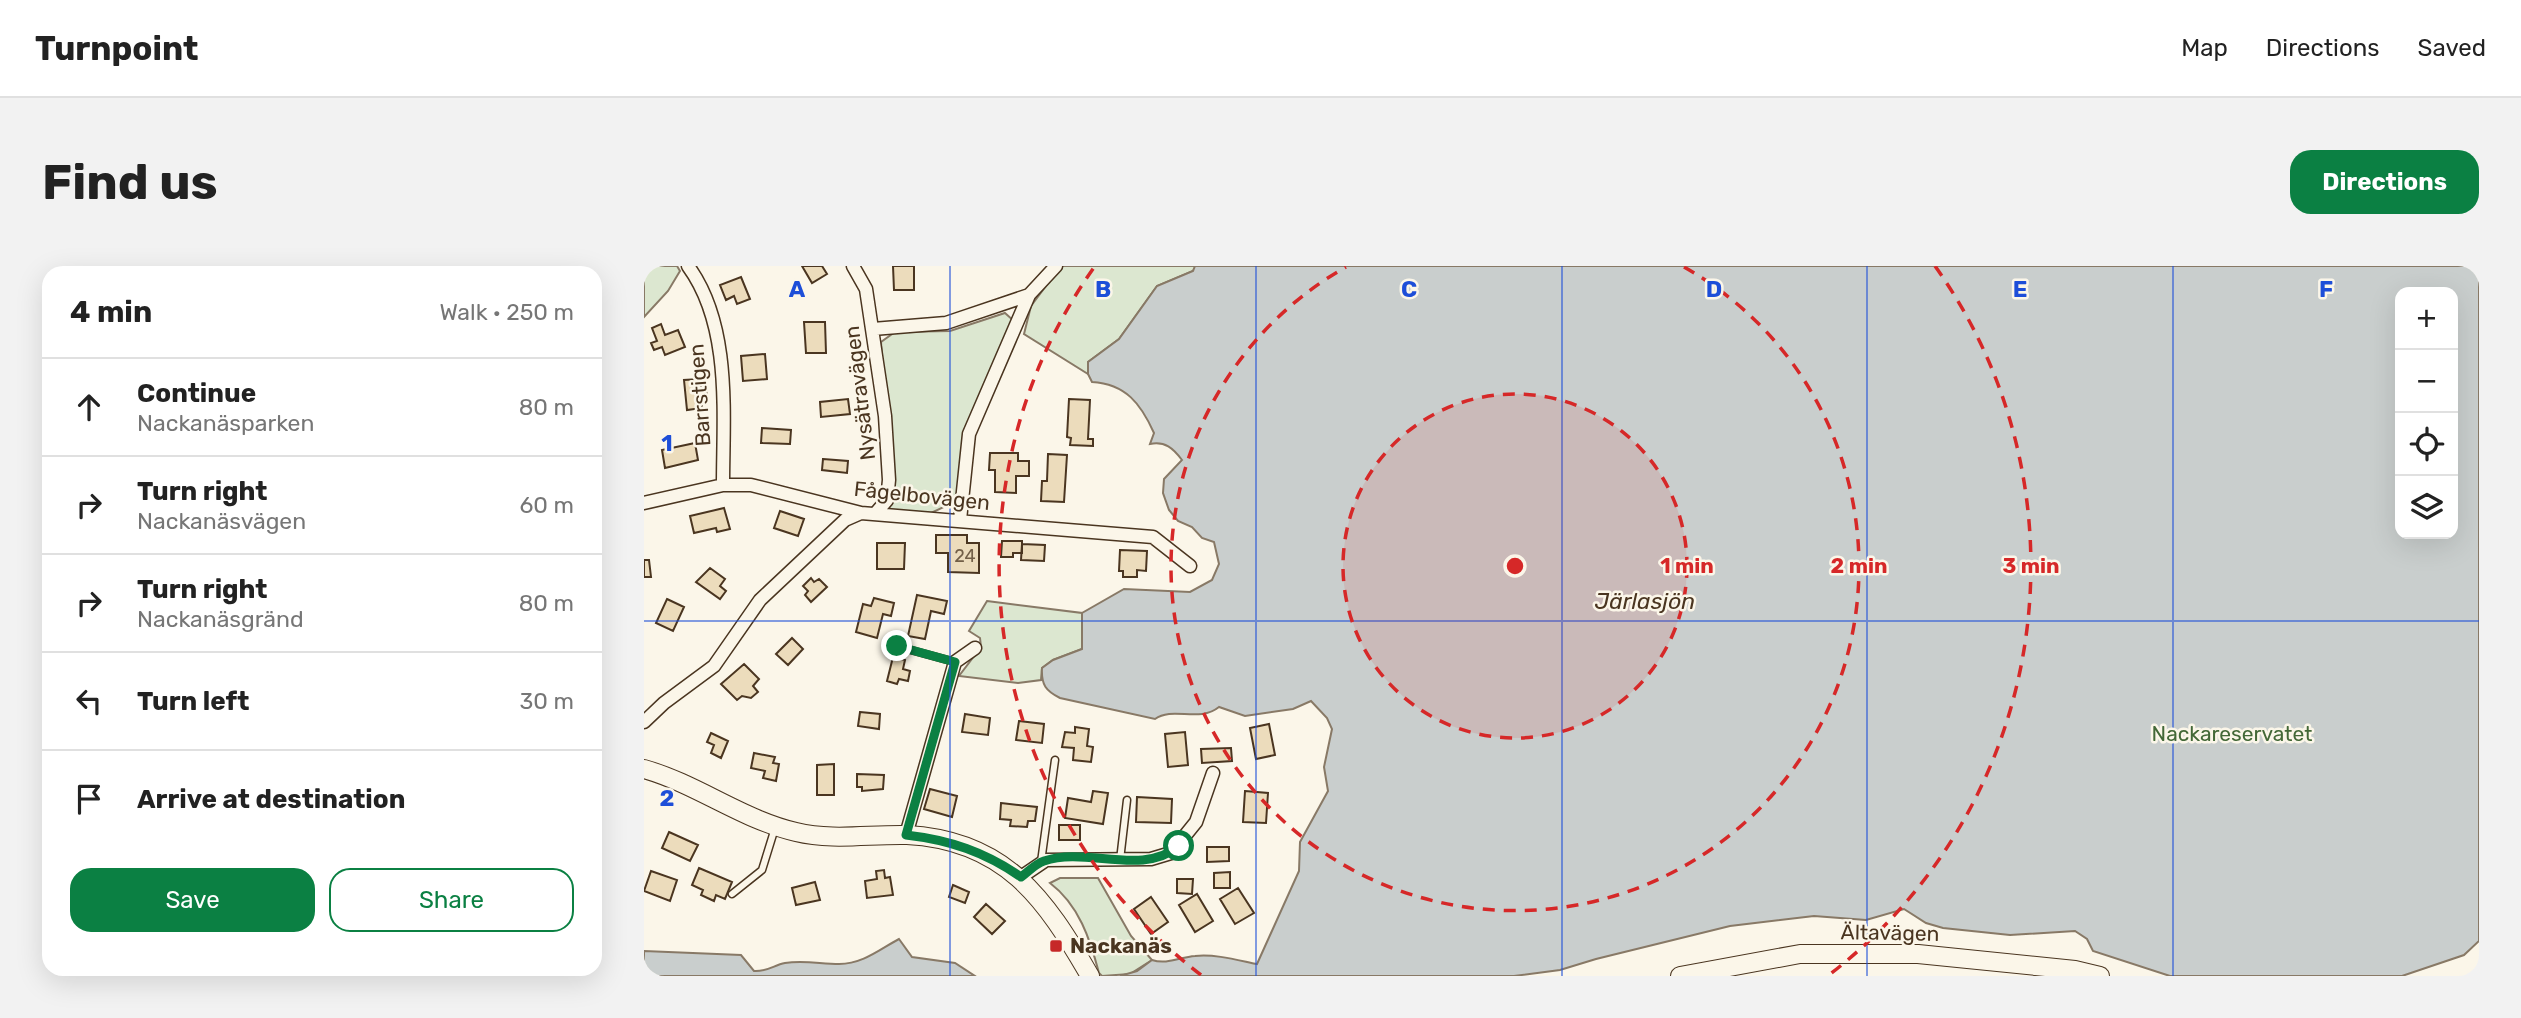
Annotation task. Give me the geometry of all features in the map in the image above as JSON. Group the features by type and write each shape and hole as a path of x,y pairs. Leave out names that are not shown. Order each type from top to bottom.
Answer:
{"main road":[{"path":"644,769 673,778 776,826 811,836 906,835 988,855 1021,877 1038,895 1087,971"},
{"name":"Ältavägen","path":"1680,976 1800,954 1919,954 2075,970 2100,976"}],"street":[{"name":"Barrstigen","path":"688,266 695,276 709,313 720,355 723,485"},
{"name":"Nysätravägen","path":"853,266 866,289 885,416 889,480 887,500 875,514"},
{"path":"960,520 969,434 1029,295 1056,266"},
{"path":"873,329 946,323 1029,295"},
{"name":"Fågelbovägen","path":"644,503 723,485 751,485 861,513 1153,537 1190,566"},
{"path":"644,722 664,702 714,666 760,600 845,520 861,513"},
{"path":"906,835 955,662 975,648"},
{"path":"1021,877 1041,862 1060,859 1151,859 1171,853 1196,822 1213,773"}],"lane":[{"path":"897,646 955,662"},
{"path":"1041,862 1055,760"},
{"path":"1120,860 1127,800"},
{"path":"732,894 762,870 776,826"}],"green space":[{"path":"644,266 677,266 680,271 668,291 644,317"},
{"path":"1061,266 1196,266 1193,271 1157,286 1119,339 1088,362 1088,374 1024,334 1031,306"},
{"path":"1005,313 1015,322 964,434 957,493 948,505 931,513 889,510 891,493 881,342 895,332 950,331"},
{"path":"987,601 1082,613 1082,649 1053,660 1042,668 1041,680 1018,683 959,676 981,647 980,638 969,631"},
{"path":"1060,878 1098,878 1131,936 1152,960 1130,974 1102,976 1076,912 1050,883"}],"water":[{"name":"Järlasjön","path":"1195,266 2479,266 2479,941 2464,955 2402,976 2170,976 2093,951 2087,939 2075,931 2010,935 1943,928 1926,923 1904,909 1866,920 1814,916 1730,926 1560,970 1514,976 1120,976 1137,971 1152,960 1168,961 1195,956 1257,964 1299,871 1300,842 1328,791 1324,767 1332,729 1327,718 1311,701 1293,709 1245,716 1219,707 1203,714 1170,714 1155,719 1060,698 1048,690 1042,679 1042,668 1053,660 1082,649 1082,613 1124,589 1190,592 1212,580 1219,564 1214,542 1202,538 1192,527 1178,521 1169,510 1163,493 1164,479 1182,460 1168,446 1150,444 1154,433 1144,413 1131,397 1114,387 1092,382 1088,374 1088,362 1119,339 1157,286 1193,271"},
{"path":"899,939 912,957 955,963 975,976 644,976 644,951 741,955 754,971 759,971 792,962 848,963 871,955"}],"building":[{"path":"802,266 822,266 827,274 812,283"},
{"path":"893,266 914,266 914,290 894,290"},
{"path":"741,277 750,299 737,304 734,296 726,300 720,285"},
{"path":"804,322 825,322 826,353 806,353"},
{"path":"661,324 665,335 678,330 685,347 665,355 662,347 654,350 651,343 657,341 652,328"},
{"path":"765,354 767,379 743,381 741,356"},
{"path":"700,379 701,388 706,388 707,399 701,400 702,408 687,410 684,380"},
{"path":"848,399 850,414 821,417 820,402"},
{"path":"1069,399 1090,400 1088,439 1093,439 1093,446 1070,445 1071,438 1067,437"},
{"path":"762,428 791,430 790,444 761,443"},
{"path":"695,443 698,460 665,468 662,450"},
{"path":"990,453 1018,453 1018,461 1029,461 1029,476 1016,476 1016,493 995,492 995,470 989,470"},
{"path":"1048,454 1067,455 1064,502 1041,501 1042,481 1047,481"},
{"path":"823,459 848,461 847,473 822,470"},
{"path":"724,508 730,529 717,532 716,528 694,533 690,516"},
{"path":"780,511 804,519 798,536 774,528"},
{"path":"936,535 967,535 967,543 979,543 979,573 948,572 948,553 936,553"},
{"path":"1002,541 1022,541 1022,553 1013,553 1013,557 1001,557"},
{"path":"877,543 905,543 904,569 877,569"},
{"path":"1022,544 1045,545 1044,561 1021,560"},
{"path":"1120,550 1147,551 1146,571 1137,570 1137,577 1123,577 1123,571 1119,571"},
{"path":"644,560 649,560 651,577 644,577"},
{"path":"710,568 725,579 720,586 726,591 720,599 696,582"},
{"path":"811,578 814,582 819,579 827,587 811,602 805,595 808,591 803,586"},
{"path":"917,595 947,601 944,614 931,611 925,639 908,636"},
{"path":"874,598 894,603 891,616 883,614 877,638 856,632 863,604 871,606"},
{"path":"667,599 684,607 673,631 656,623"},
{"path":"792,638 803,649 788,665 776,654"},
{"path":"893,657 905,660 903,669 910,671 908,681 899,679 897,684 887,681"},
{"path":"744,664 759,679 753,686 758,692 751,698 742,696 737,700 721,684"},
{"path":"860,712 880,714 879,729 858,726"},
{"path":"965,714 990,718 988,735 962,732"},
{"path":"1019,721 1044,724 1042,743 1016,740"},
{"path":"1269,724 1275,755 1256,759 1250,728"},
{"path":"1075,727 1089,729 1087,746 1093,747 1091,762 1073,760 1074,748 1062,747 1065,732 1075,733"},
{"path":"1185,732 1188,765 1168,767 1165,734"},
{"path":"711,733 728,741 721,758 711,753 714,745 707,742"},
{"path":"1231,748 1232,761 1202,763 1201,749"},
{"path":"754,753 775,757 773,763 779,764 776,781 763,778 765,771 751,768"},
{"path":"834,764 834,795 817,795 817,765"},
{"path":"857,774 884,775 883,789 862,791 862,787 857,787"},
{"path":"930,789 957,796 952,817 924,809"},
{"path":"1093,791 1108,793 1103,824 1065,818 1068,798 1091,802"},
{"path":"1245,791 1268,793 1266,823 1243,822"},
{"path":"1137,797 1172,799 1171,823 1136,822"},
{"path":"1001,803 1037,807 1035,821 1028,821 1027,827 1010,826 1011,820 1000,819"},
{"path":"1059,825 1080,825 1080,840 1059,840"},
{"path":"669,832 698,845 690,861 662,848"},
{"path":"1207,847 1229,847 1229,861 1207,862"},
{"path":"699,868 732,882 725,899 716,895 714,901 701,895 703,890 692,885"},
{"path":"884,870 885,878 890,877 893,895 867,898 865,881 877,879 876,871"},
{"path":"651,871 677,880 670,901 644,891"},
{"path":"1230,872 1230,888 1214,888 1214,873"},
{"path":"1177,879 1193,879 1192,894 1177,893"},
{"path":"815,882 820,900 796,905 792,888"},
{"path":"953,885 969,892 965,903 949,897"},
{"path":"1238,888 1254,913 1235,924 1220,899"},
{"path":"1197,894 1213,921 1195,932 1179,905"},
{"path":"1151,897 1168,922 1151,934 1134,909"},
{"path":"986,904 1005,921 992,934 974,917"}],"place":[{"name":"Nackanäs","path":"1056,946"}],"route":[{"path":"897,646 955,662 906,835 953,842 988,855 1021,877 1046,860 1151,859 1171,853 1179,846"}],"park label":[{"name":"Nackareservatet","path":"2232,734"}]}
